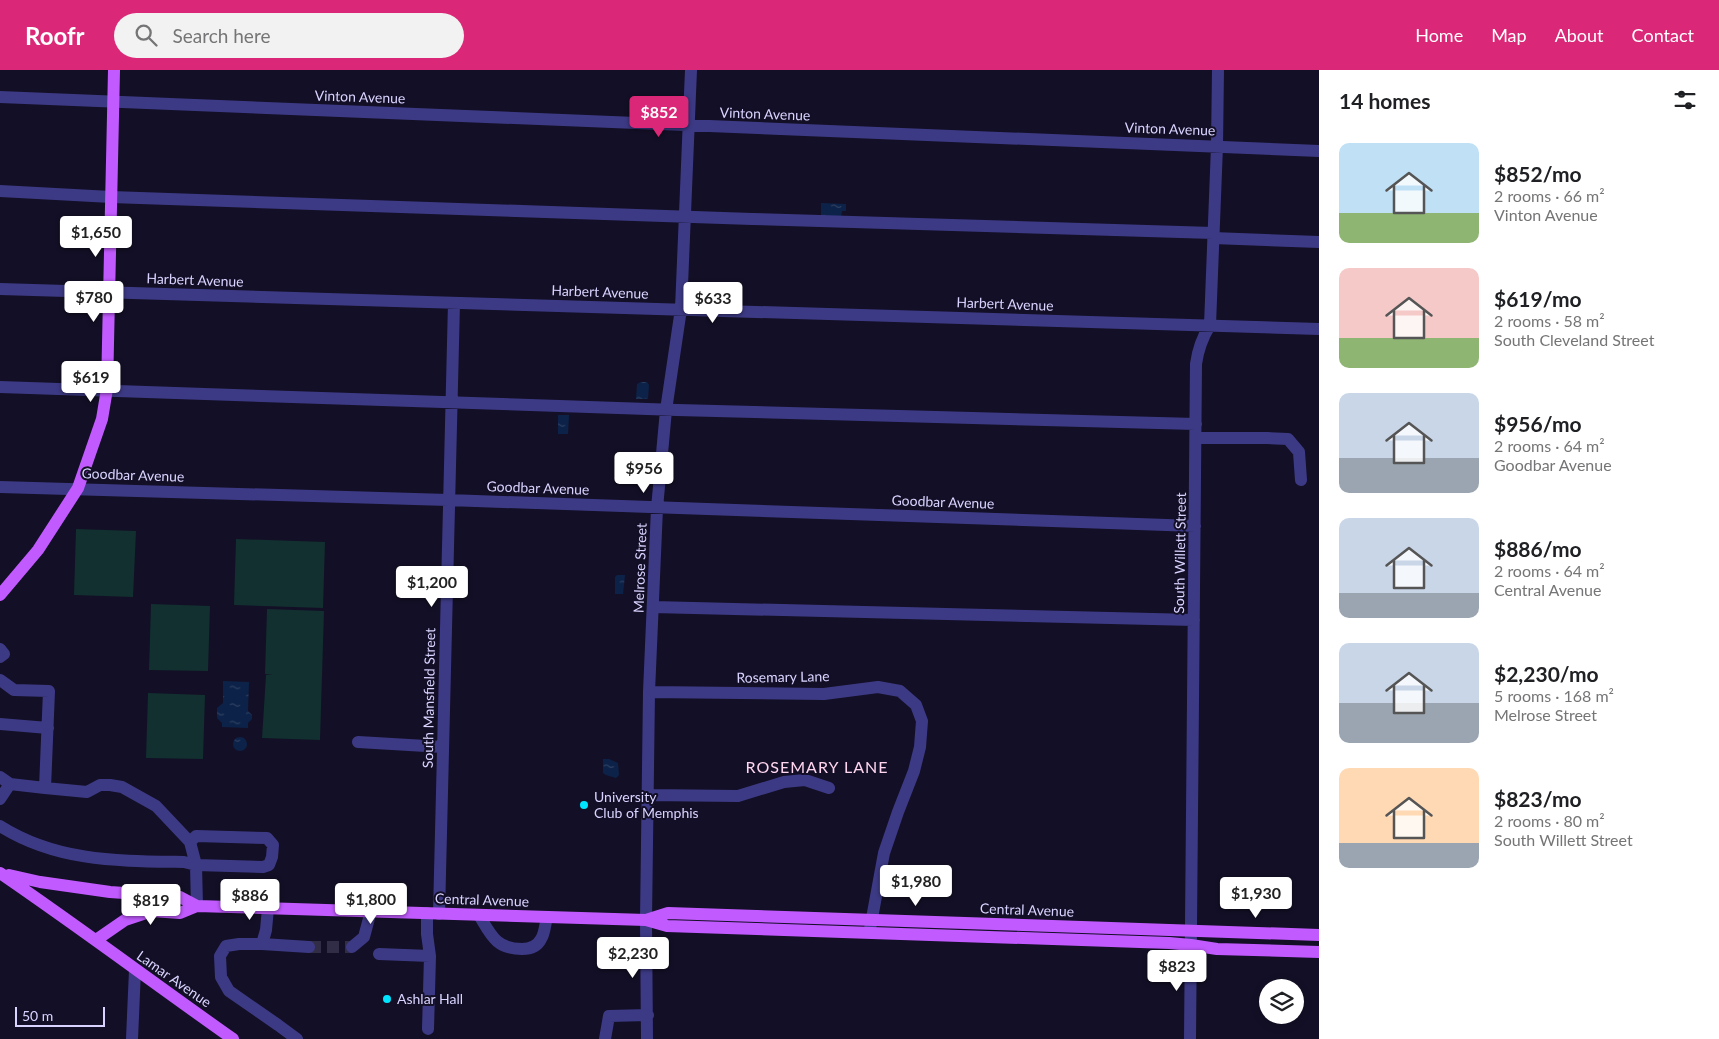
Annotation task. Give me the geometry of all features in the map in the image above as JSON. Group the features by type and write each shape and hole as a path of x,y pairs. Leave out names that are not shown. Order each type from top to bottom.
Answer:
{"main road":[{"path":"0,595 38,550 78,488 102,419 106,390 114,70"},
{"name":"Central Avenue","path":"0,873 40,882 110,892 180,897 197,906"},
{"name":"Lamar Avenue","path":"0,873 233,1039"},
{"name":"Central Avenue","path":"96,940 125,920 152,911 180,913 197,906 646,920 667,926 1191,944 1217,949 1319,952"},
{"name":"Central Avenue","path":"646,920 668,913 1319,935"}],"street":[{"name":"Melrose Street","path":"647,1039 646,920 649,692 657,508 666,410 681,309 691,70"},
{"name":"South Willett Street","path":"1190,1039 1198,350 1202,338 1210,325 1218,70"},
{"name":"Vinton Avenue","path":"0,96 689,126 1319,150"},
{"path":"0,190 111,197 1213,235 1319,242"},
{"name":"Harbert Avenue","path":"0,289 1319,329"},
{"name":"South Mansfield Street","path":"428,1029 430,956 427,934 433,913 444,747 448,500 454,303"},
{"path":"0,387 666,410 1196,424"},
{"path":"1196,438 1267,438 1288,440 1299,452 1301,480"},
{"name":"Goodbar Avenue","path":"0,487 448,500 1195,526"},
{"path":"653,608 1194,620"},
{"path":"0,649 4,654 0,657"},
{"path":"0,680 14,690 49,691 45,788"},
{"name":"Rosemary Lane","path":"649,692 824,694 878,687 900,691 916,705 922,721 920,747 914,771 884,853 873,919 869,932"},
{"path":"0,724 48,728"},
{"path":"358,742 444,747"},
{"path":"0,799 5,780 45,788 87,792 100,785 110,784 122,787 156,806 190,842 196,865 197,906"},
{"path":"648,795 738,796 784,782 805,780 829,788"},
{"path":"0,826 30,842 70,854 106,860 263,867 269,865 272,857 272,846 266,838 196,836 190,842"},
{"path":"262,944 266,930 268,908"},
{"path":"352,947 364,937 371,911"},
{"path":"479,915 498,943 509,949 528,949 536,946 541,939 547,917"},
{"path":"1036,925 1036,938"},
{"path":"297,1039 229,991 221,977 220,956 226,946 239,944 309,947"},
{"path":"379,954 430,956"},
{"path":"132,1039 135,970"},
{"path":"605,1039 608,1016 648,1015"}],"green space":[{"path":"76,529 136,531 133,597 74,595"},
{"path":"236,539 325,542 323,608 234,605"},
{"path":"151,604 210,606 208,671 149,670"},
{"path":"267,609 324,611 320,740 262,738 266,675 273,675 265,674"},
{"path":"148,693 205,695 203,759 146,758"}],"water":[{"path":"821,203 846,204 846,211 842,211 841,217 821,217"},
{"path":"647,382 649,385 648,399 636,399 637,384"},
{"path":"558,415 569,415 568,434 558,434"},
{"path":"617,575 625,575 623,594 615,594 615,577"},
{"path":"223,681 249,682 248,711 252,715 252,719 248,723 248,728 222,727 222,723 217,718 217,708 223,703"},
{"path":"237,737 243,737 247,744 243,751 237,751 233,747 233,741"},
{"path":"603,759 609,759 618,763 619,775 616,778 603,773"}],"tunnel":[{"path":"309,947 352,947"}],"place":[{"name":"University Club of Memphis","path":"584,805"},
{"name":"Ashlar Hall","path":"387,999"}],"district":[{"name":"ROSEMARY LANE","path":"817,767"}]}
